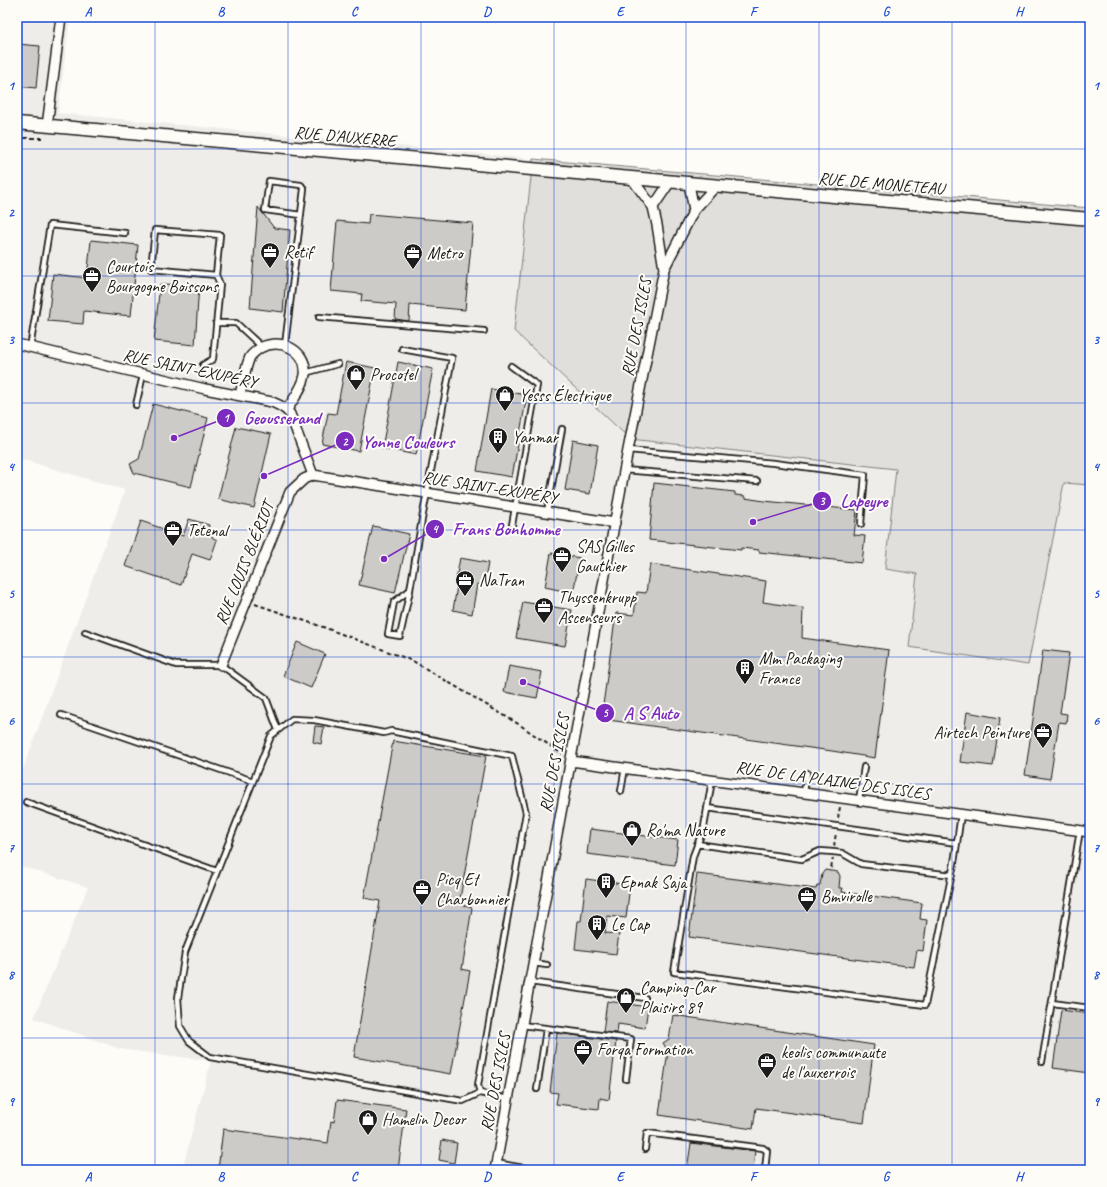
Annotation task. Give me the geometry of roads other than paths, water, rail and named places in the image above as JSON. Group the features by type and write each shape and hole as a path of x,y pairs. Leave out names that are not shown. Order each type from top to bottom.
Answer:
{"main road":[{"name":"RUE D'AUXERRE","path":"17,123 670,182"},
{"name":"RUE DE MONETEAU","path":"670,182 1090,219"}],"street":[{"path":"47,126 61,17"},
{"name":"RUE DES ISLES","path":"632,179 653,207 664,269"},
{"path":"653,207 670,182"},
{"path":"689,184 694,210"},
{"name":"RUE DES ISLES","path":"495,1167 614,523 664,269 694,210 716,186"},
{"name":"RUE SAINT-EXUPÉRY","path":"17,344 205,389 272,402 287,410"},
{"path":"240,395 251,355 262,347 273,344 285,345 296,351 304,364 305,373 303,383 287,410 313,475"},
{"name":"RUE SAINT-EXUPÉRY","path":"313,475 614,523"},
{"name":"RUE LOUIS BLÉRIOT","path":"221,665 287,498 290,492 304,479 313,475"},
{"name":"RUE DE LA PLAINE DES ISLES","path":"571,761 1090,832"}],"lane":[{"path":"285,345 301,215 304,189 301,185 269,181 265,210 301,215"},
{"path":"30,348 50,225 125,233"},
{"path":"203,365 213,359 220,284 216,275 220,235 155,230 151,269 216,275"},
{"path":"319,317 484,331"},
{"path":"216,323 236,323 262,347"},
{"path":"402,349 452,358 410,590 400,636 388,634 394,602 410,590"},
{"path":"305,373 338,364"},
{"path":"511,366 537,385 512,525"},
{"path":"136,405 143,374"},
{"path":"547,512 562,429"},
{"path":"628,450 774,463 865,476 861,524"},
{"path":"624,470 757,480"},
{"path":"85,632 176,665 221,665 266,698 278,730"},
{"path":"61,715 253,781"},
{"path":"480,1093 478,1085 526,813 512,756 391,731 384,733 314,720 292,719 271,736 185,952 178,998 180,1026 189,1041 210,1056 218,1058 463,1102 480,1093 508,1099"},
{"path":"859,800 864,767"},
{"path":"621,791 625,768"},
{"path":"804,792 807,773"},
{"path":"712,780 704,827 693,856 674,972 925,1005 952,875 961,814"},
{"path":"26,802 218,871"},
{"path":"708,808 957,843"},
{"path":"1042,1062 1080,830"},
{"path":"697,844 802,859 820,851 834,852 842,853 861,864 952,875"},
{"path":"533,963 547,965"},
{"path":"530,982 645,998"},
{"path":"1052,1003 1090,1008"},
{"path":"522,1025 631,1039 626,1079"},
{"path":"537,1089 546,1028"},
{"path":"645,1149 647,1132 763,1148 767,1151 764,1170"},
{"path":"495,1167 535,1170"}],"place":[{"name":"Retif","path":"270,269"},
{"name":"Metro","path":"413,270"},
{"name":"Courtois Bourgogne Boissons","path":"92,293"},
{"name":"Procotel","path":"356,391"},
{"name":"Yesss Électrique","path":"505,412"},
{"name":"Geousserand","path":"174,438"},
{"name":"Yanmar","path":"498,454"},
{"name":"Yonne Couleurs","path":"264,476"},
{"name":"Lapeyre","path":"753,522"},
{"name":"Tetenal","path":"173,547"},
{"name":"Frans Bonhomme","path":"384,559"},
{"name":"SAS Gilles Gauthier","path":"562,573"},
{"name":"NaTran","path":"465,597"},
{"name":"Thyssenkrupp Ascenseurs","path":"544,624"},
{"name":"A S Auto","path":"523,682"},
{"name":"Mm Packaging France","path":"745,685"},
{"name":"Airtech Peinture","path":"1043,749"},
{"name":"Ro'ma Nature","path":"632,847"},
{"name":"Epnak Saja","path":"606,899"},
{"name":"Picq Et Charbonnier","path":"422,906"},
{"name":"Bmvirolle","path":"807,913"},
{"name":"Le Cap","path":"597,941"},
{"name":"Camping-Car Plaisirs 89","path":"626,1014"},
{"name":"Forqa Formation","path":"583,1066"},
{"name":"keolis communaute de l'auxerrois","path":"767,1079"},
{"name":"Hamelin Decor","path":"368,1136"}]}
